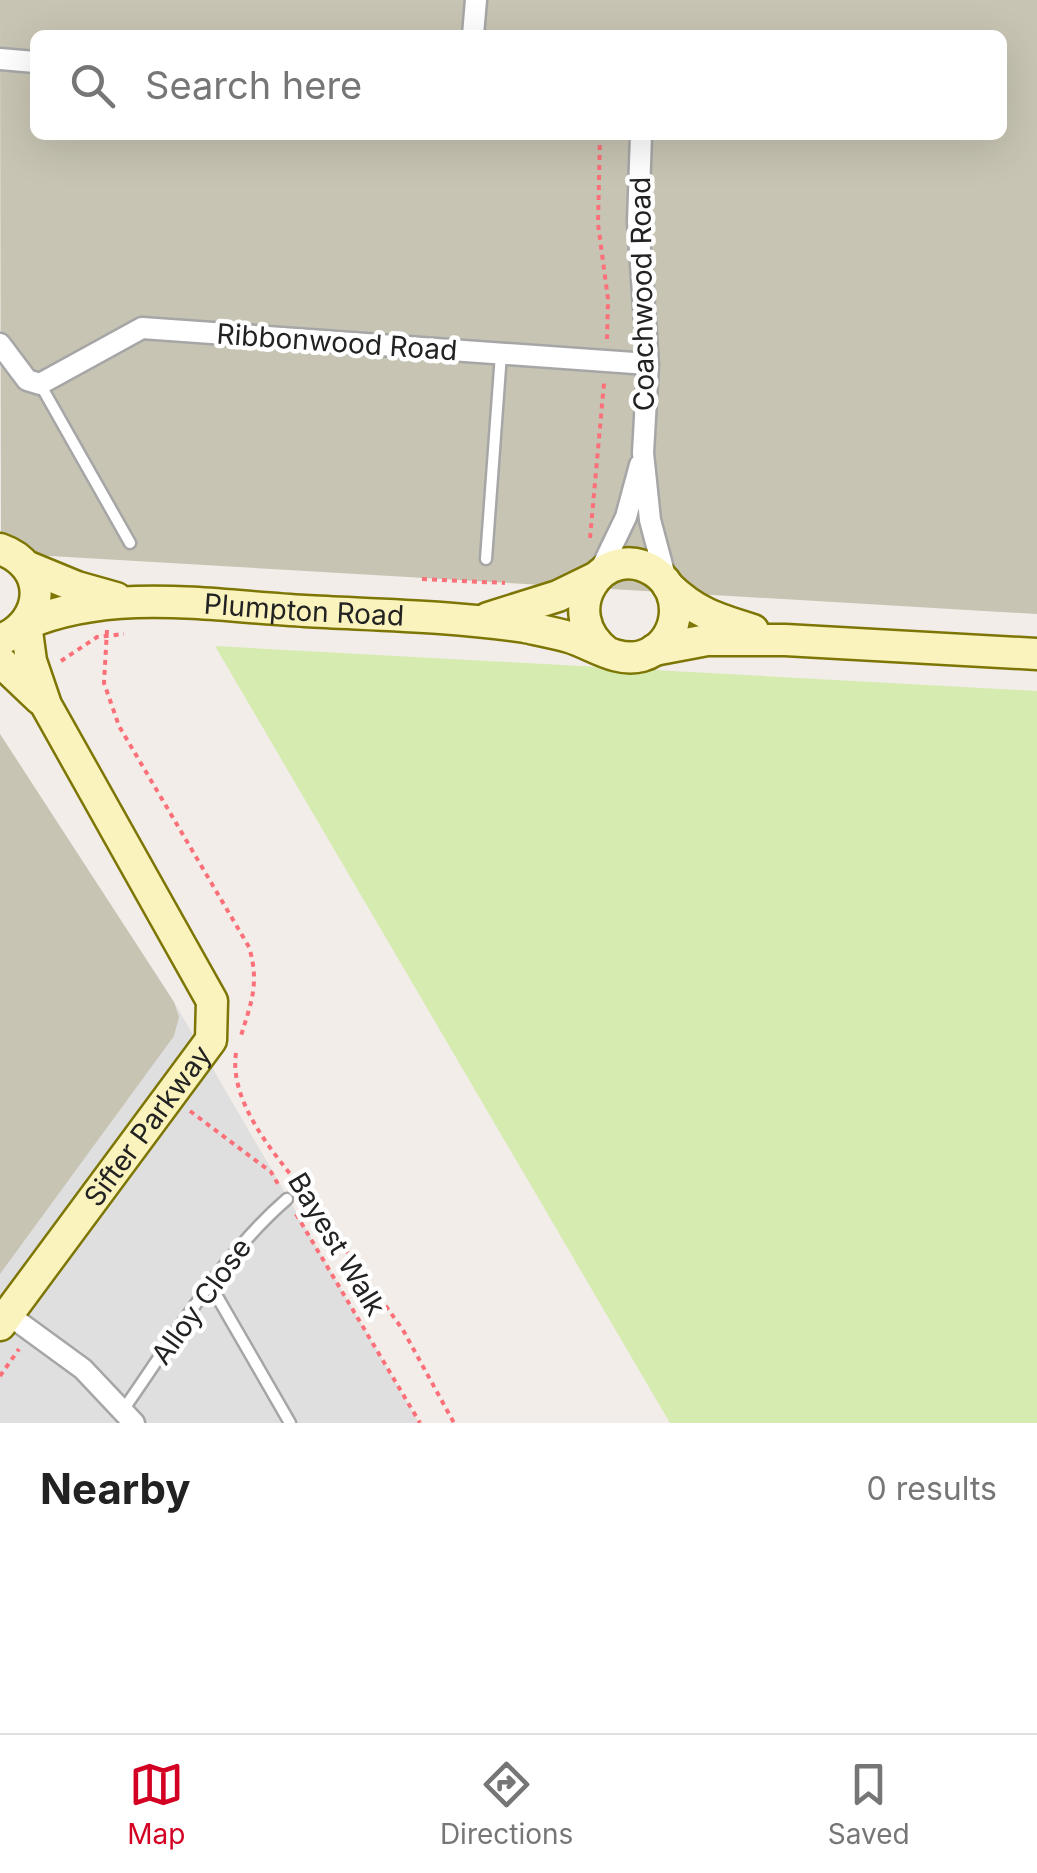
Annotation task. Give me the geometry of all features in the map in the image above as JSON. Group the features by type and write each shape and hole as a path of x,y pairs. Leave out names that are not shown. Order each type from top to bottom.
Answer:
{"street":[{"path":"473,30 476,0"},
{"path":"0,59 30,62"},
{"name":"Coachwood Road","path":"641,140 638,222 648,364 643,453 656,550 668,586"},
{"name":"Ribbonwood Road","path":"40,384 142,328 648,364"},
{"path":"0,344 27,380 40,384"},
{"name":"Coachwood Road","path":"597,577 626,516 643,453"},
{"name":"Plumpton Road","path":"0,550 26,566 118,603"},
{"name":"Plumpton Road","path":"480,620 558,596 609,568 635,564 652,570 688,605 710,617 784,640"},
{"path":"26,566 36,593 34,609 26,624"},
{"path":"597,577 588,588 583,616 595,643 608,652"},
{"path":"654,650 674,625 676,609 668,586"},
{"name":"Plumpton Road","path":"0,640 26,624 66,610 118,603 480,620 571,637 623,657 640,657 654,650 707,640 784,640 1037,654"},
{"name":"Sifter Parkway","path":"4,1320 211,1040 212,1001 46,705 31,661 26,624"},
{"name":"Sifter Parkway","path":"0,661 46,705"},
{"path":"4,1320 83,1369 128,1417"}],"lane":[{"path":"486,559 501,353"},
{"path":"40,384 130,543"},
{"name":"Alloy Close","path":"128,1417 211,1286 256,1226 287,1200"},
{"path":"211,1286 290,1423"}],"path":[{"path":"118,603 104,683 119,726 248,947 256,971 255,992 233,1070 239,1091 280,1162 402,1330 454,1423"},
{"name":"Bayest Walk","path":"190,1111 271,1172 420,1423"}],"shaded area":[{"path":"0,0 1037,0 1037,614 16,554 1,536"},
{"path":"0,734 174,1002 419,1423 0,1423"},
{"path":"0,734 174,1002 179,1017 174,1036 0,1274"}],"green space":[{"path":"215,646 1037,691 1037,1423 670,1423"}]}
